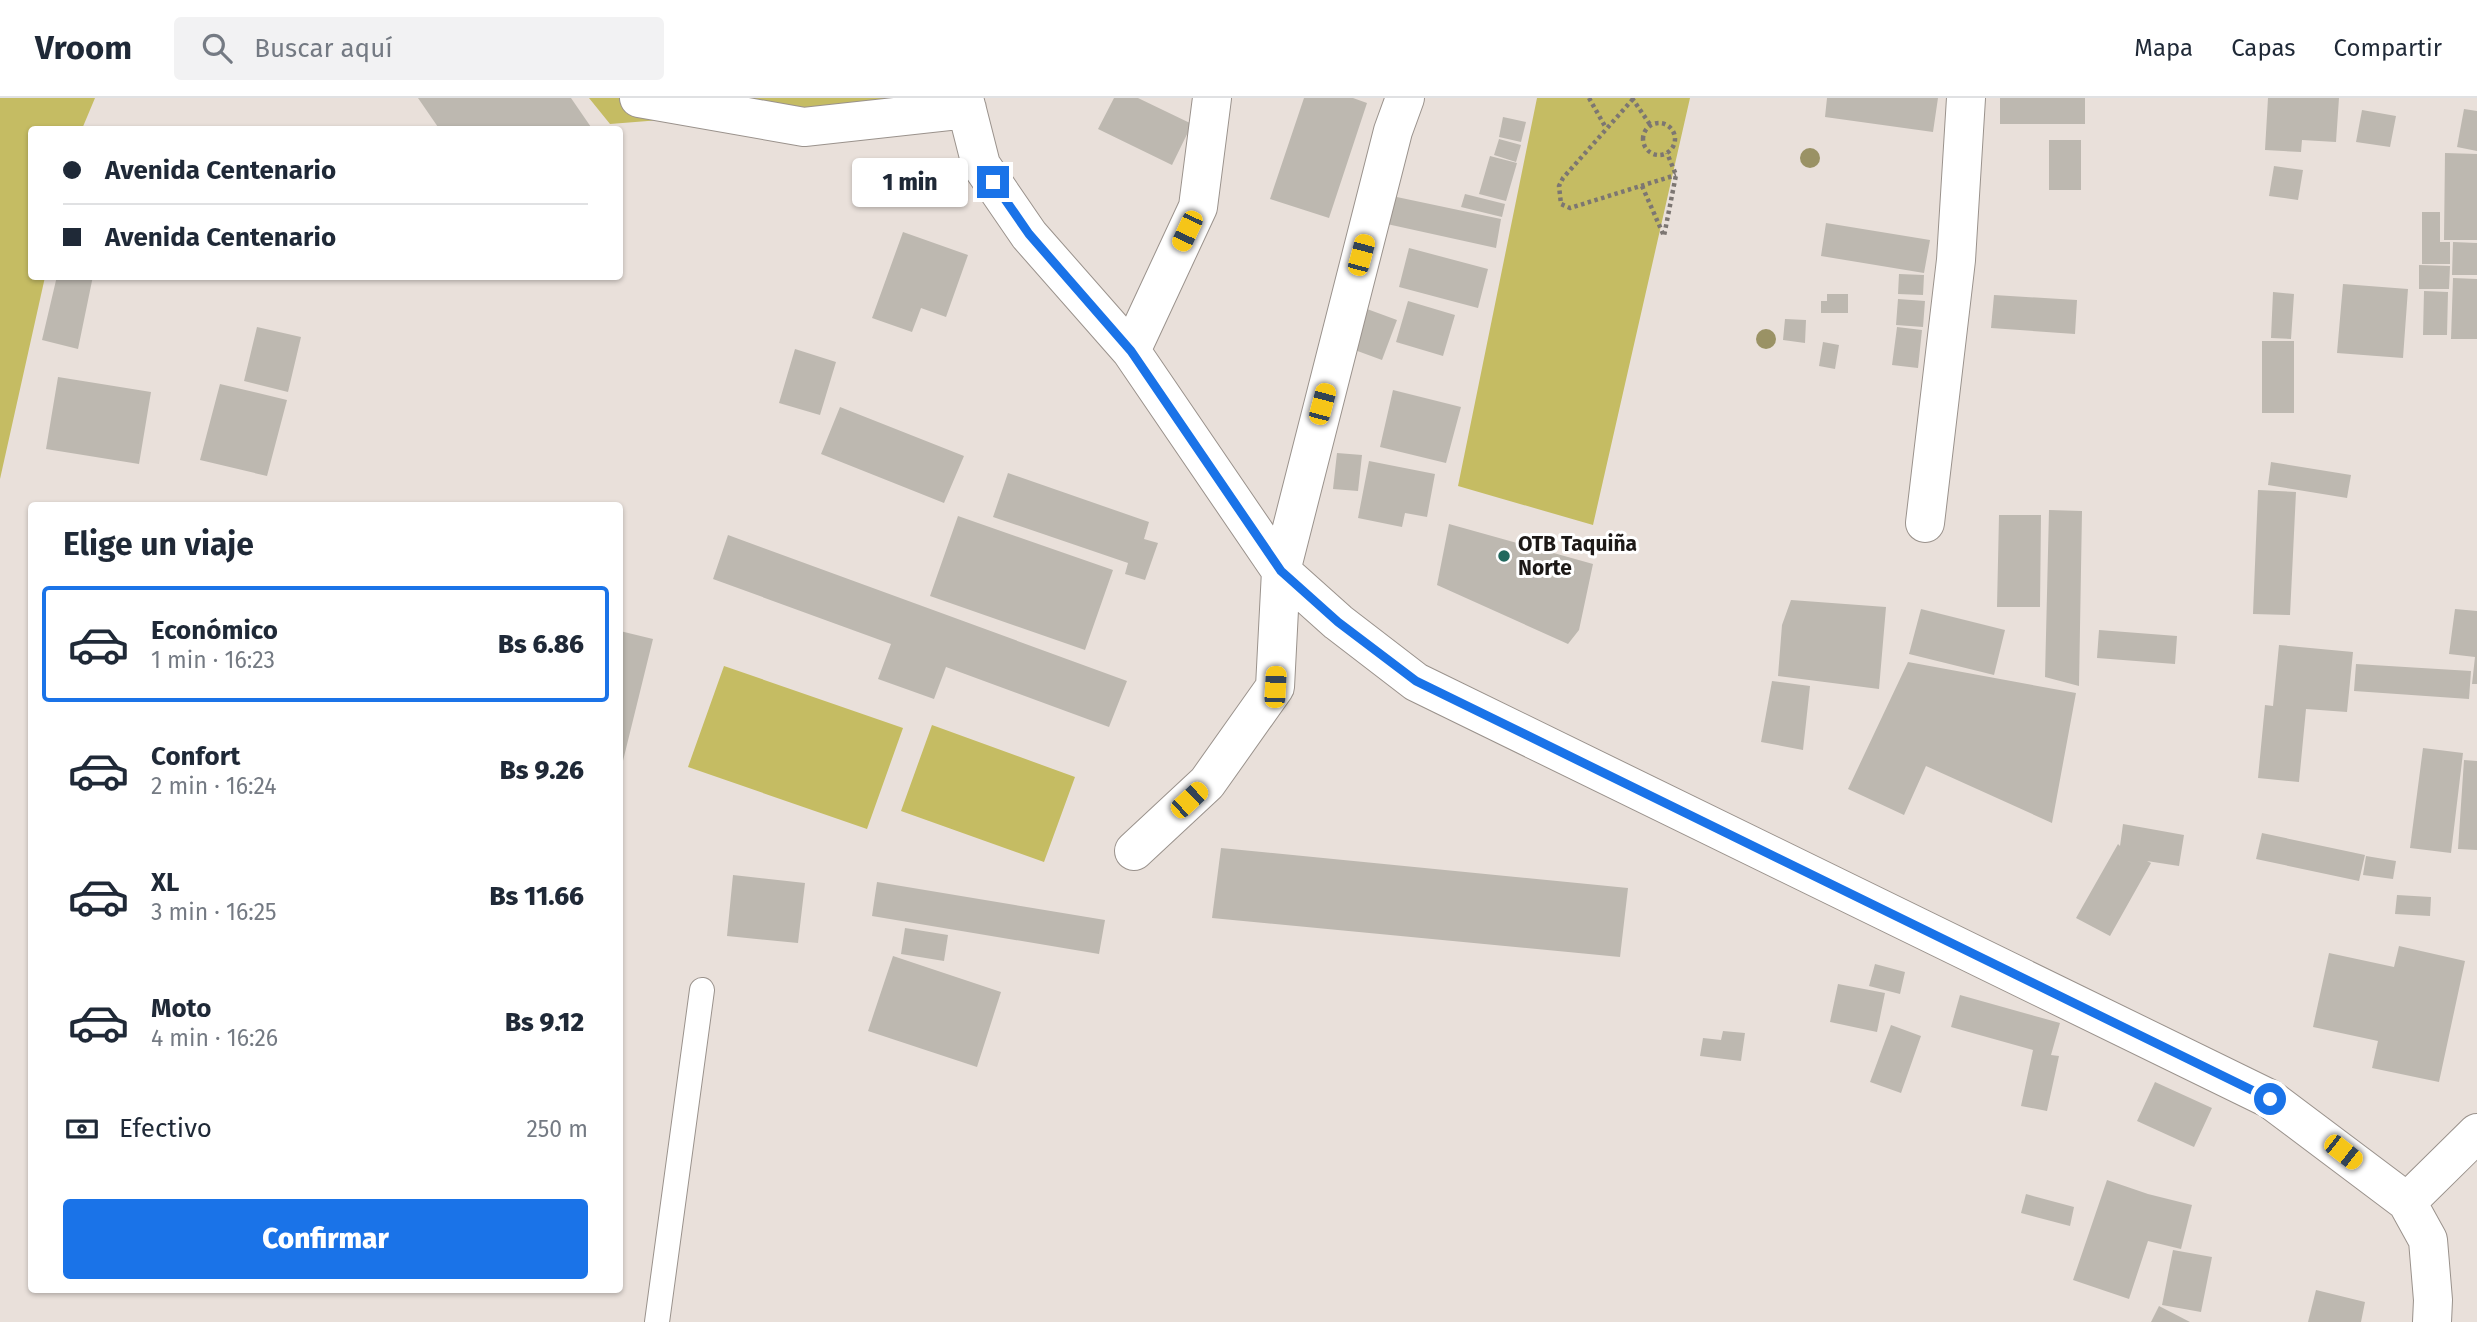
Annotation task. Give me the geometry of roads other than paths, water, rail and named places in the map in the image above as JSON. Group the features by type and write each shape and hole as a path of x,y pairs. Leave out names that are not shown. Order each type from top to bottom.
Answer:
{"street":[{"path":"639,98 804,127 965,103 981,165 1029,234 1131,351 1281,571 1338,622 1416,681 2270,1099 2407,1202 2428,1240 2432,1322"},
{"path":"1131,351 1198,207 1212,98"},
{"path":"1134,851 1207,783 1275,687 1281,571 1390,144 1405,98"},
{"path":"1925,523 1955,260 1966,98"},
{"path":"2407,1202 2477,1133"}],"lane":[{"path":"657,1322 702,990"}],"place":[{"name":"OTB Taquiña Norte","path":"1504,556"}]}
